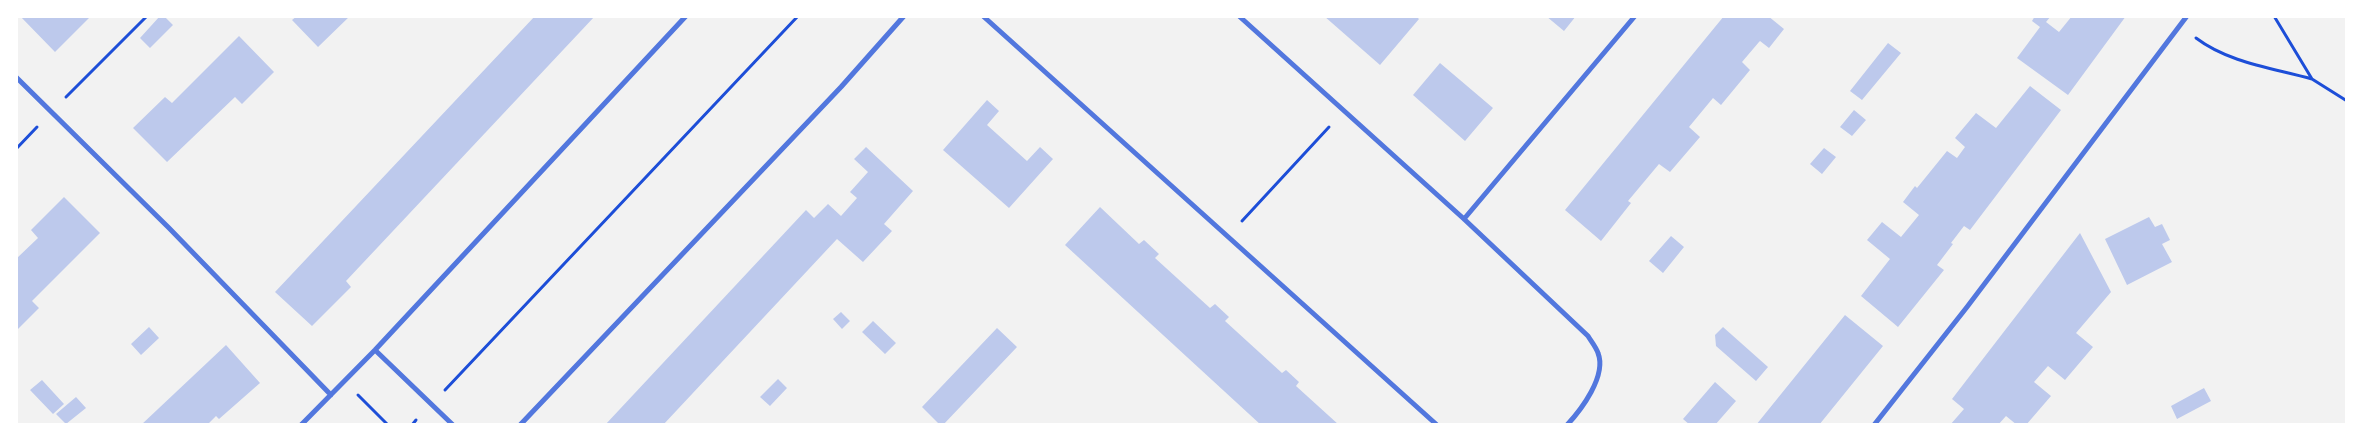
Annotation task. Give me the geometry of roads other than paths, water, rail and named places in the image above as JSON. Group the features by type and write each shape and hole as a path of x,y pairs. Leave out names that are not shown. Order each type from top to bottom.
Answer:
{"street":[{"path":"301,425 375,350 686,16"},
{"path":"520,425 841,87 904,16"},
{"path":"982,16 1437,425"},
{"path":"1239,16 1464,218 1588,336 1599,354 1598,370 1593,388 1584,405 1568,424"},
{"path":"1464,218 1635,16"},
{"path":"1874,425 1967,307 2187,16"},
{"path":"16,77 169,228 331,395"},
{"path":"375,350 454,425"}]}
